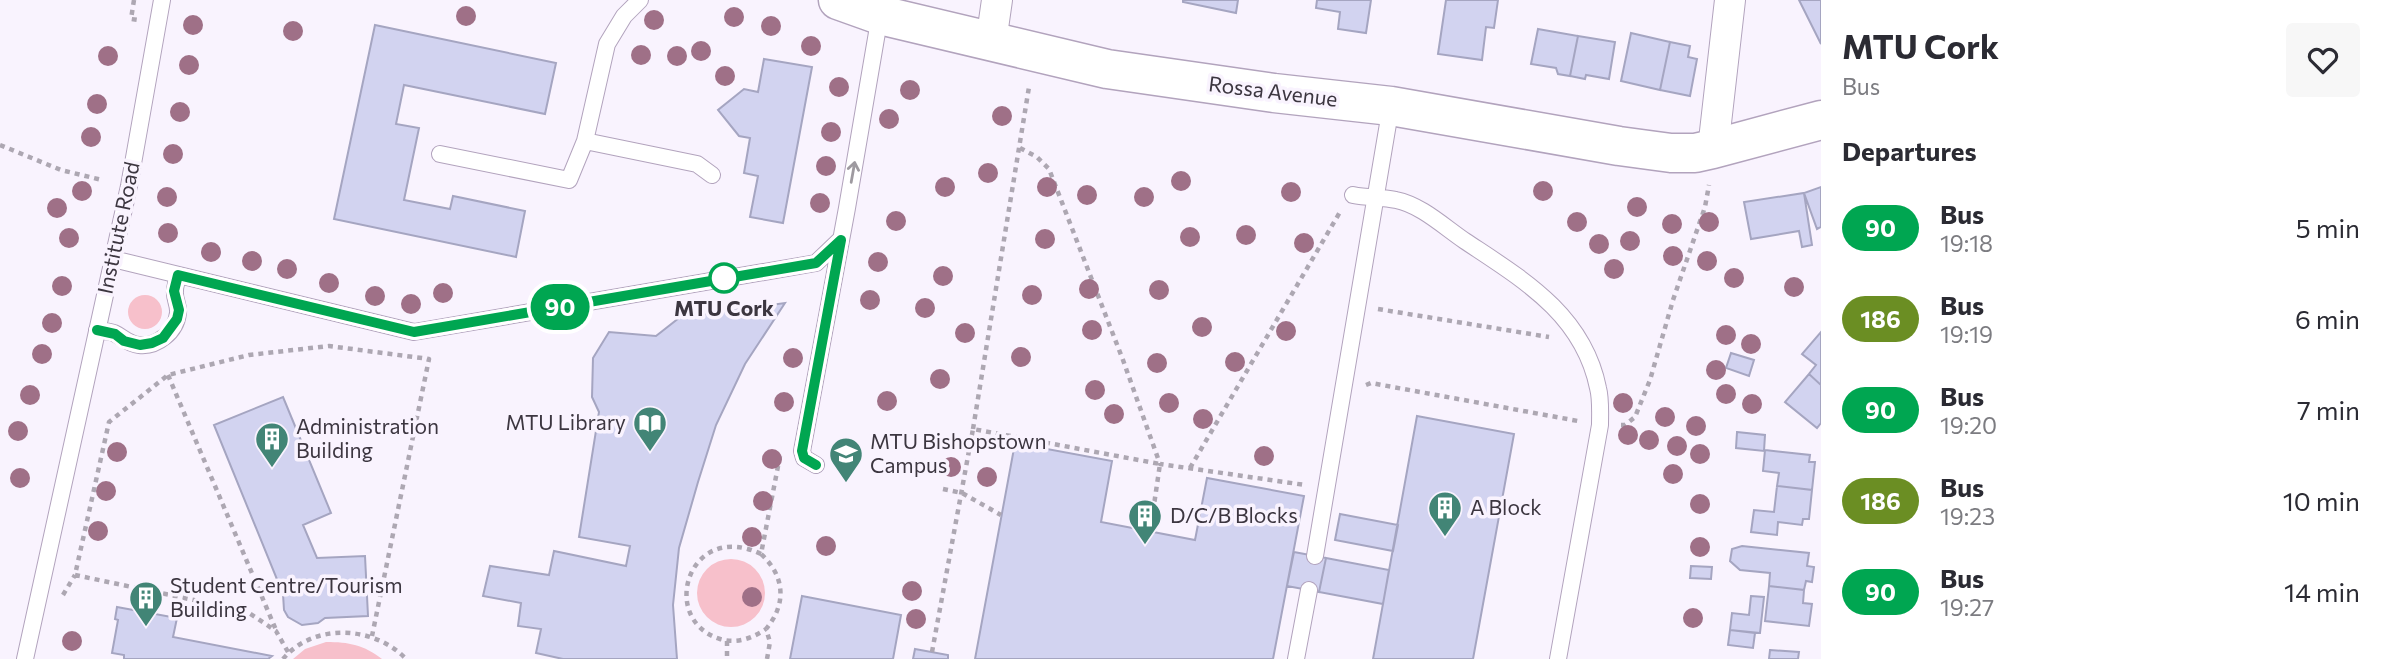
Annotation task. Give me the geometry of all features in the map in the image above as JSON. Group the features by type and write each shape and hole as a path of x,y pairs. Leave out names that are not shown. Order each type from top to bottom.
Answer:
{"street":[{"name":"Rossa Avenue","path":"838,0 880,15 1107,69 1274,93 1391,106 1671,153 1713,149 1821,120"},
{"path":"991,42 997,0"},
{"path":"1713,149 1735,19"}],"lane":[{"name":"Institute Road","path":"25,659 113,259 162,0"},
{"path":"440,154 569,180 585,141 607,44 624,16 640,0"},
{"path":"816,465 804,458 802,451 880,15"},
{"path":"1315,556 1391,106"},
{"path":"585,141 697,164 712,175"},
{"path":"1353,195 1394,199 1417,208 1525,281 1560,311 1581,342 1598,388 1600,425 1558,659"},
{"path":"113,259 414,332 816,263 841,240"},
{"path":"97,330 115,334 124,341 140,345 163,338 177,319 179,310 174,291 178,275"},
{"path":"1296,659 1309,590"}],"path":[{"path":"131,19 134,0"},
{"path":"932,652 962,493 1030,87"},
{"path":"0,145 61,170 102,180"},
{"path":"1020,148 1037,157 1049,169 1124,360 1160,464 1150,532"},
{"path":"1190,468 1341,211 1353,195"},
{"path":"1357,305 1581,342"},
{"path":"276,631 246,611 75,575 109,422 168,375 248,355 329,346 429,359 372,636"},
{"path":"168,375 276,631 288,652"},
{"path":"973,429 1160,464 1327,488"},
{"path":"943,489 962,493 1001,515"},
{"path":"761,554 748,548 723,547 703,557 690,575 687,598 693,618 706,632 727,641 744,640 766,629"},
{"path":"282,659 288,652 314,637 343,632 372,636 397,649 406,659"},
{"path":"727,641 727,659"}],"shaded area":[{"path":"145,295 157,300 162,312 157,324 145,329 133,324 128,312 133,300"},
{"path":"731,559 744,562 755,569 762,580 765,593 762,606 755,617 744,624 731,627 718,624 707,617 700,606 697,593 700,580 707,569 718,562"},
{"path":"326,642 356,645 382,659 293,659 305,649"}],"building":[{"path":"1183,0 1238,0 1236,13"},
{"path":"1317,0 1371,0 1366,33 1338,29 1340,12 1316,8"},
{"path":"1446,0 1498,0 1494,28 1486,27 1482,60 1438,54"},
{"path":"1799,0 1821,0 1821,44"},
{"path":"375,25 556,63 545,114 404,85 396,124 419,128 404,200 450,209 453,196 525,211 516,257 334,219"},
{"path":"1538,29 1578,36 1570,76 1558,74 1556,68 1531,64"},
{"path":"1631,33 1670,42 1660,90 1621,81"},
{"path":"1578,36 1615,42 1609,79 1586,75 1585,79 1570,76"},
{"path":"1670,42 1690,46 1688,57 1697,59 1690,96 1660,90"},
{"path":"764,59 812,67 783,223 750,217 758,176 744,173 750,138 739,136 718,110 744,89 758,92"},
{"path":"1821,187 1821,227 1817,229 1804,193"},
{"path":"1804,193 1812,245 1802,247 1799,231 1751,239 1744,202"},
{"name":"MTU Library","path":"785,303 745,364 716,425 698,482 679,548 673,605 677,659 563,659 536,653 541,629 518,626 521,603 483,596 490,566 549,575 554,551 626,566 630,546 579,537 599,412 592,397 593,358 609,332 656,336 679,318"},
{"path":"1821,332 1821,385 1809,374 1816,365 1802,354"},
{"path":"1731,353 1754,360 1749,376 1726,368"},
{"path":"1809,374 1821,385 1821,423 1817,428 1785,402"},
{"name":"Administration Building","path":"283,397 331,513 303,525 317,558 365,556 368,616 325,618 318,623 302,625 288,617 284,610 283,594 214,425"},
{"name":"A Block","path":"1417,416 1514,434 1473,659 1373,659"},
{"path":"1737,432 1765,435 1764,451 1736,448"},
{"name":"D/C/B Blocks","path":"1015,443 1112,461 1101,522 1195,540 1207,478 1304,496 1273,659 975,659"},
{"path":"1765,450 1810,455 1809,462 1815,462 1812,490 1777,486 1779,473 1763,471"},
{"path":"1777,486 1812,490 1809,519 1803,519 1802,525 1778,522 1777,535 1751,532 1754,510 1774,512"},
{"path":"1340,514 1398,525 1393,551 1335,540"},
{"path":"1742,546 1809,553 1807,566 1814,567 1812,582 1806,581 1804,590 1769,586 1770,573 1740,570 1730,561 1732,549"},
{"path":"1294,552 1326,558 1319,592 1287,586"},
{"path":"1326,558 1389,570 1383,604 1319,592"},
{"path":"1691,566 1712,567 1711,579 1690,578"},
{"path":"1769,586 1804,590 1803,603 1812,604 1809,626 1765,621"},
{"path":"802,596 901,615 893,659 790,659"},
{"path":"1751,596 1764,597 1760,633 1730,630 1732,613 1749,615"},
{"name":"Student Centre/Tourism Building","path":"117,607 177,618 173,637 272,656 268,659 124,659 124,655 112,653 118,620 115,619"},
{"path":"1730,630 1755,633 1753,648 1728,645"},
{"path":"915,649 948,655 948,659 913,659"},
{"path":"1770,650 1799,652 1798,659 1769,659"}],"bus line":[{"name":"90","path":"97,330 115,334 124,341 140,345 152,343 169,334 179,310 174,291 178,275 414,332 816,263 841,240 802,451 804,458 816,465"}],"place":[{"name":"MTU Cork","path":"724,278"},
{"name":"MTU Library","path":"650,453"},
{"name":"Administration Building","path":"272,469"},
{"name":"MTU Bishopstown Campus","path":"846,484"},
{"name":"A Block","path":"1445,538"},
{"name":"D/C/B Blocks","path":"1145,546"},
{"name":"Student Centre/Tourism Building","path":"146,628"}]}
